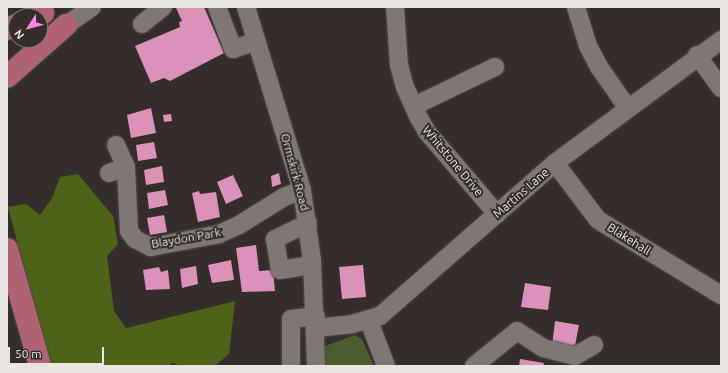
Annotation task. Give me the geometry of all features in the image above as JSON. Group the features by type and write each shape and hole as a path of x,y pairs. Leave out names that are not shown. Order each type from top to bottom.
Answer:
{"main road":[{"path":"7,77 66,25"},
{"path":"7,249 40,366"}],"street":[{"path":"7,65 92,7"},
{"path":"142,24 163,7"},
{"path":"217,7 233,49 257,41"},
{"name":"Ormskirk Road","path":"246,7 302,190 308,223 312,266 316,322 316,366"},
{"name":"Whitstone Drive","path":"395,7 399,65 405,87 414,106 427,132 498,214"},
{"path":"576,7 588,46 599,67 627,107"},
{"name":"Martins Lane","path":"291,366 291,319 316,322 369,321 380,316 555,163 697,55 721,40"},
{"path":"697,55 721,88"},
{"path":"414,106 496,67"},
{"name":"Blaydon Park","path":"116,145 118,170 130,231 134,239 151,247 219,234 239,225 284,197 302,190"},
{"name":"Blakehall","path":"555,163 598,220 721,294"},
{"path":"308,223 275,239 280,270 312,266"},
{"path":"369,321 386,366"},
{"path":"474,366 517,331 543,348 575,356 594,345"}],"green space":[{"path":"78,174 113,216 118,244 107,256 114,311 126,328 235,301 229,354 216,365 180,366 171,362 172,366 50,366 8,207 26,204 40,215 52,198 60,177"},
{"path":"355,335 362,339 374,366 325,366 325,346"}],"building":[{"path":"204,7 224,53 170,81 164,78 151,83 135,46 180,27 179,22 182,21 176,8"},
{"path":"151,108 156,133 131,138 127,115"},
{"path":"171,114 172,121 164,122 163,115"},
{"path":"154,142 157,158 138,161 136,145"},
{"path":"162,166 164,182 146,185 144,170"},
{"path":"279,173 281,184 272,187 271,176"},
{"path":"233,175 243,196 226,204 217,182"},
{"path":"165,190 168,205 149,209 147,193"},
{"path":"199,191 200,194 216,192 220,217 198,222 192,193"},
{"path":"164,215 167,232 150,235 147,218"},
{"path":"256,245 259,271 273,270 275,291 242,292 236,248"},
{"path":"231,260 234,280 212,283 208,265"},
{"path":"363,265 366,297 342,299 339,267"},
{"path":"196,266 198,284 182,288 180,269"},
{"path":"159,267 161,272 168,270 170,289 146,290 143,270"},
{"path":"525,283 551,287 548,310 521,307"},
{"path":"555,321 579,325 574,351 552,346"},
{"path":"520,359 544,363 543,366 519,366"}]}
